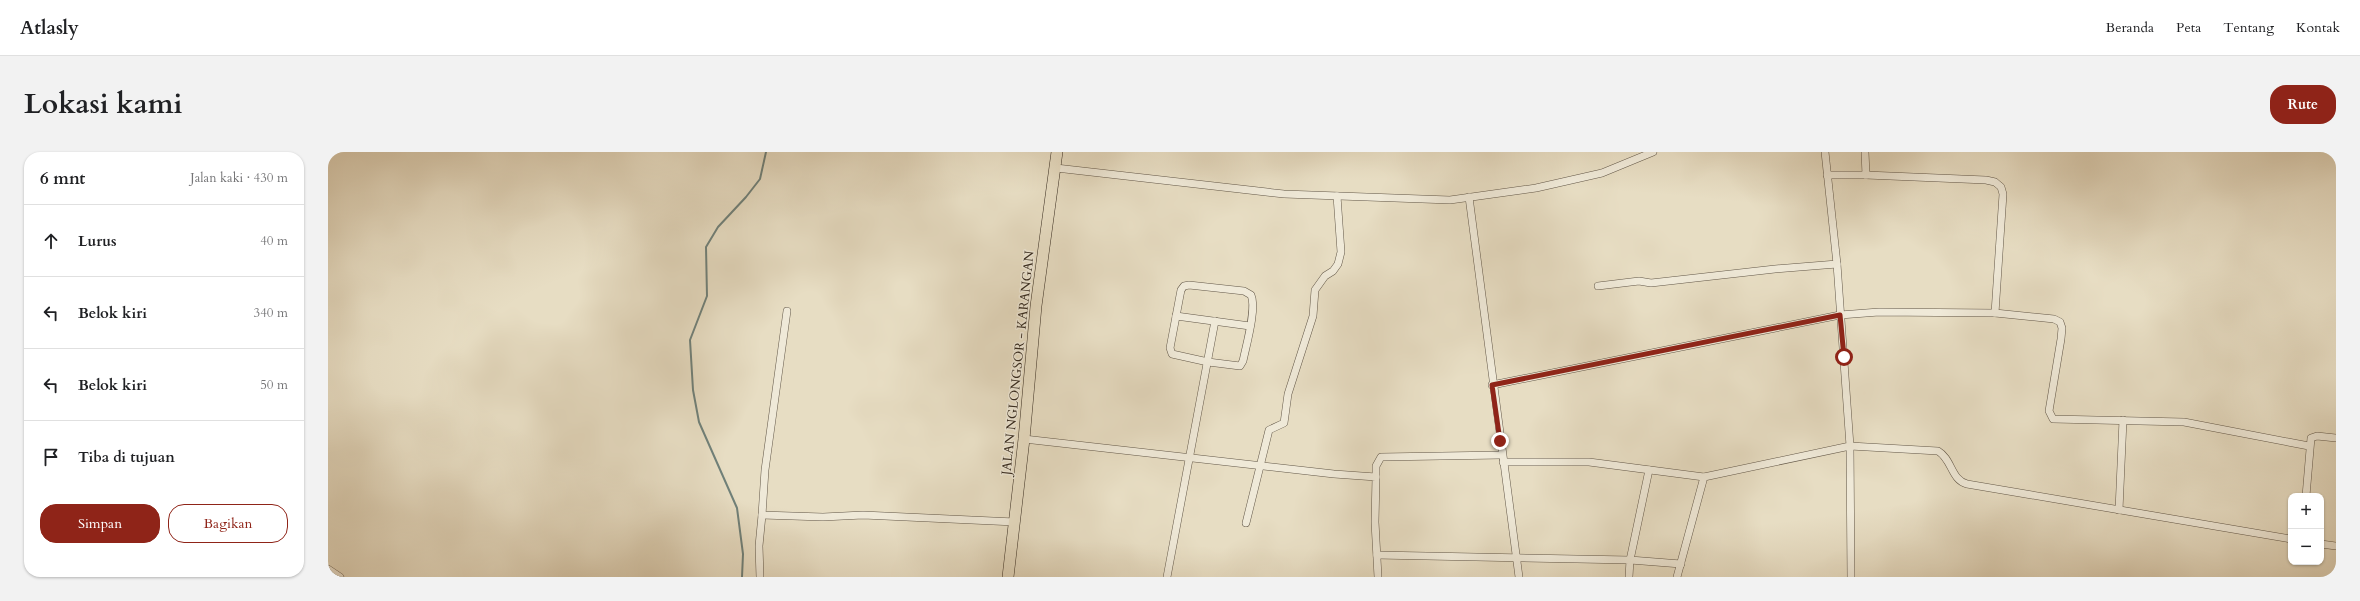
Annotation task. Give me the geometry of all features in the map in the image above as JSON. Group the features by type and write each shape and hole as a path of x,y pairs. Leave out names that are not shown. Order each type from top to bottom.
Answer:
{"highway":[{"name":"JALAN NGLONGSOR - KARANGAN","path":"1008,577 1024,439 1036,306 1057,152"}],"street":[{"path":"1056,168 1284,194 1450,200 1536,188 1602,173 1653,152"},
{"path":"1824,152 1837,264 1850,446 1852,577"},
{"path":"1865,152 1866,175"},
{"path":"1827,175 1866,175 1986,180 1995,182 2001,187 2003,194 1995,313"},
{"path":"1246,523 1269,430 1284,423 1288,394 1313,316 1315,290 1324,276 1333,271 1338,264 1341,252 1338,196"},
{"path":"1469,197 1492,385 1518,577"},
{"path":"1598,286 1639,281 1651,283 1837,264"},
{"path":"1184,286 1244,291 1252,295 1250,326 1242,364 1236,366 1208,362 1172,354 1170,348 1184,286"},
{"path":"760,577 759,546 765,470 787,311"},
{"path":"1492,385 1840,315 1879,312 1995,313 2054,319 2060,322 2062,328 2049,407 2050,416 2059,419 2194,423 2309,446"},
{"path":"1176,316 1250,326"},
{"path":"1167,577 1216,321"},
{"path":"2119,510 2123,420"},
{"path":"2306,493 2309,446 2311,438 2317,436 2336,438"},
{"path":"1024,439 1334,474 1376,477"},
{"path":"1378,577 1375,522 1376,466 1380,457 1589,462 1704,478 1850,446 1899,447 1938,451 1947,457 1957,479 1961,483 2288,538"},
{"path":"1629,577 1630,560 1648,470"},
{"path":"1677,577 1704,478"},
{"path":"762,515 823,517 863,515 1015,522"},
{"path":"2324,544 2336,546"},
{"path":"1377,555 1516,560 1630,560 1680,564"},
{"path":"328,569 340,577"}],"waterway":[{"path":"742,577 743,554 737,508 699,422 693,390 690,340 707,296 706,247 718,227 746,197 760,179 766,152"}],"route":[{"path":"1500,441 1492,385 1840,315 1844,357"}]}
